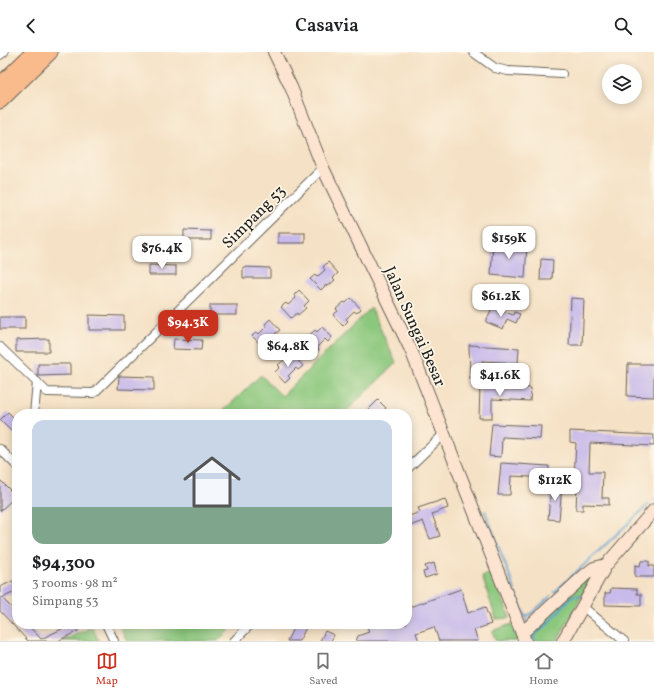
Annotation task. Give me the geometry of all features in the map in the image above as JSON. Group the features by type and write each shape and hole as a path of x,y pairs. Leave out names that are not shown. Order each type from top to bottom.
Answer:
{"highway":[{"path":"0,85 34,52"},
{"path":"0,101 50,52"}],"street":[{"path":"0,55 4,52"},
{"name":"Jalan Sungai Besar","path":"274,52 291,87 323,168 398,319 445,433 523,637"},
{"path":"473,52 495,68 508,71 562,74"},
{"name":"Simpang 53","path":"0,347 47,392 94,393 323,168"},
{"path":"34,409 37,382"},
{"path":"412,464 445,433"},
{"path":"0,449 12,461"},
{"path":"563,641 606,565 654,511"},
{"path":"523,637 585,575 594,568 606,565"},
{"path":"582,606 624,641"},
{"path":"108,629 114,641"},
{"path":"234,641 246,629"}],"green space":[{"path":"371,308 396,363 348,409 225,409 261,375 282,396"},
{"path":"595,572 557,641 530,641 528,636 591,573"},
{"path":"493,573 510,618 496,619 482,576"},
{"path":"512,624 518,641 496,641 492,631"},
{"path":"88,629 93,629 99,641 62,641"},
{"path":"121,629 230,629 218,641 127,641"}],"building":[{"path":"184,230 211,231 211,240 184,240"},
{"path":"278,233 305,233 305,243 278,243"},
{"path":"493,242 527,244 525,278 491,275"},
{"path":"541,259 553,260 552,280 540,280"},
{"path":"328,262 338,273 333,278 335,280 321,290 310,279 315,275 317,277 325,270 323,267"},
{"path":"149,265 176,266 176,275 149,275"},
{"path":"243,267 270,268 270,278 243,278"},
{"path":"299,290 309,301 304,306 306,308 298,315 297,313 291,318 281,307 286,303 288,305 296,298 294,295"},
{"path":"351,298 361,309 357,313 354,311 346,319 348,321 343,326 333,315 338,311 336,309"},
{"path":"571,298 584,299 582,345 569,345"},
{"path":"210,305 237,305 237,315 210,315"},
{"path":"492,307 513,315 514,312 520,314 516,323 507,319 503,329 486,322"},
{"path":"89,315 124,316 124,330 89,330"},
{"path":"0,317 25,317 25,329 0,329"},
{"path":"270,319 280,330 275,334 277,337 263,347 252,336 257,332 259,334 267,326 265,324"},
{"path":"322,327 332,337 328,342 325,339 317,347 319,350 314,354 304,344 309,339 307,337 315,330 317,332"},
{"path":"49,339 49,352 16,352 16,340"},
{"path":"174,339 202,340 201,350 173,349"},
{"path":"469,345 519,348 518,363 482,361 481,379 470,379"},
{"path":"293,355 303,366 298,370 296,368 288,376 290,378 285,383 275,372 280,367 278,365 286,358 287,360"},
{"path":"38,364 70,364 70,375 38,376"},
{"path":"628,364 654,364 654,397 627,396"},
{"path":"119,376 154,377 154,390 118,389"},
{"path":"480,385 531,388 530,401 492,399 492,418 479,418"},
{"path":"378,400 386,408 385,409 369,409"},
{"path":"8,412 12,416 12,432 0,420"},
{"path":"492,424 541,426 540,439 502,437 501,457 489,456"},
{"path":"570,431 654,435 654,446 590,443 589,472 603,472 602,498 609,498 609,505 583,504 583,510 576,510 577,485 570,484 570,477 574,477 576,443 570,442"},
{"path":"501,463 549,466 548,478 511,476 510,495 498,495"},
{"path":"0,480 12,492 12,500 0,511"},
{"path":"551,485 562,486 559,520 548,519"},
{"path":"445,499 448,508 432,514 440,536 430,539 423,521 412,525 412,515 420,512 418,508"},
{"path":"641,561 649,561 649,566 654,566 654,577 635,577 635,565 640,566"},
{"path":"434,563 437,574 425,578 423,572 427,571 425,566"},
{"path":"12,581 12,593 2,598 12,608 12,624 0,611 0,587"},
{"path":"611,588 637,589 637,594 641,594 641,606 605,605 605,593 610,593"},
{"path":"461,589 468,613 485,607 491,624 474,630 478,641 439,641 434,627 416,633 419,641 356,641 358,636 369,632 368,629 412,629 412,606"},
{"path":"17,629 32,629 41,639 62,629 77,629 78,631 58,641 28,641"},
{"path":"293,629 305,629 299,641 287,641"},
{"path":"325,631 334,635 331,641 320,641"}],"waterway":[{"path":"555,592 649,504"},
{"path":"485,511 515,590"},
{"path":"533,636 545,627 572,596 580,595"},
{"path":"517,596 527,622"},
{"path":"525,617 532,613 551,596"},
{"path":"532,634 535,641"}]}
